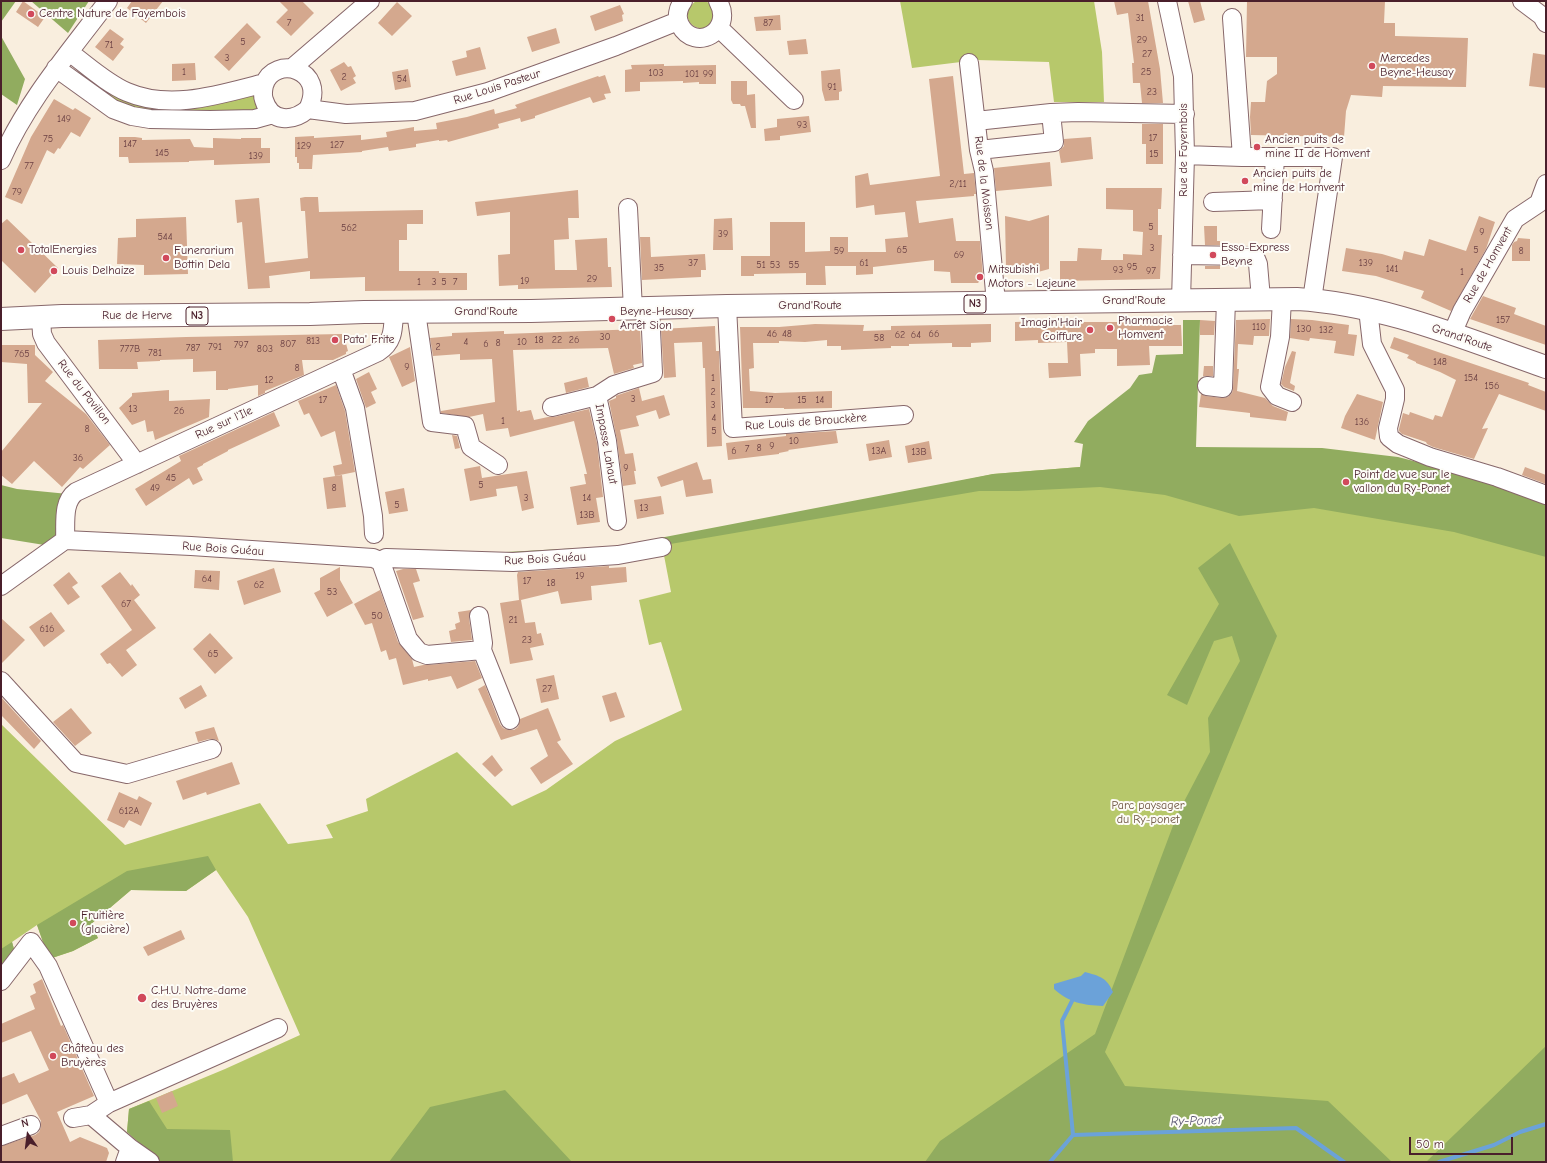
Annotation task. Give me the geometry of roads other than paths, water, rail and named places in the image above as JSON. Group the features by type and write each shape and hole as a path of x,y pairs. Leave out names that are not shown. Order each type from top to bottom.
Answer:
{"main road":[{"name":"Grand'Route","path":"394,312 642,309 727,306 1271,299 1312,300 1368,309 1410,320 1546,367"},
{"name":"Rue de Herve","path":"1,318 394,312"}],"street":[{"path":"1,160 13,134 35,97 108,1"},
{"path":"292,68 370,1"},
{"path":"683,1 679,6 678,22 682,29 689,35 697,38 713,34 719,28 723,19 723,10 718,1"},
{"name":"Rue de Fayembois","path":"1167,1 1183,76 1185,154 1181,301"},
{"path":"1522,1 1542,16 1546,23"},
{"path":"1232,18 1242,158"},
{"name":"Rue Louis Pasteur","path":"308,109 346,114 415,111 488,92 678,22"},
{"path":"719,28 794,100"},
{"path":"69,52 110,82 127,92 157,100 182,100 208,97 265,83"},
{"name":"Rue de la Moisson","path":"970,63 979,150 984,171 996,303"},
{"path":"56,68 113,109 132,116 150,119 210,120 255,119 273,114"},
{"path":"284,68 292,68 305,74 309,80 313,88 312,101 308,109 301,115 292,118 281,118 273,114 266,107 262,92 268,77 284,68"},
{"path":"979,150 1054,142 1051,113"},
{"path":"976,121 1051,113 1184,114"},
{"path":"1185,154 1242,158 1333,157 1312,300"},
{"path":"1271,229 1275,157"},
{"name":"Rue de Homvent","path":"1452,334 1464,306 1515,219 1543,206 1546,184"},
{"path":"1213,202 1273,200"},
{"path":"628,208 642,309"},
{"path":"1182,255 1250,256 1256,259 1271,299 1280,337 1270,387 1276,396 1292,402"},
{"path":"1207,386 1223,388 1226,300"},
{"name":"Rue Louis de Brouckère","path":"727,306 733,428 904,415"},
{"name":"Impasse Lahaut","path":"617,521 609,456 597,396 614,384 653,374 642,309"},
{"path":"1368,309 1372,344 1395,390 1395,399 1388,428 1390,437 1398,444 1417,453 1497,477 1546,495"},
{"name":"Rue sur l'Ile","path":"66,540 67,503 70,497 76,492 378,352 388,344 393,331 394,312"},
{"path":"416,312 432,422 465,426 471,447 498,465"},
{"name":"Rue du Pavillon","path":"40,317 42,334 46,342 137,464"},
{"path":"341,369 355,408 373,516 374,534"},
{"path":"552,407 597,396"},
{"path":"1,586 66,540"},
{"name":"Rue Bois Guéau","path":"66,540 191,546 373,558 380,561 386,558 513,562 618,555 662,547"},
{"path":"380,561 408,639 419,652 427,655 482,650"},
{"path":"479,616 483,643 482,650 510,720"},
{"path":"1,681 76,763 127,774 212,749"},
{"path":"1,981 31,942 48,966 109,1103"},
{"path":"73,1118 91,1115 109,1103 278,1028"},
{"path":"91,1115 128,1155 150,1162"},
{"path":"1,1136 31,1125"}],"water":[{"path":"1085,972 1102,978 1111,987 1113,992 1103,1006 1089,1005 1071,1000 1054,989 1054,984 1081,976"}],"waterway":[{"path":"1072,1001 1062,1021 1073,1135"},
{"path":"1439,1162 1494,1145 1520,1132 1546,1124"},
{"name":"Ry-Ponet","path":"1050,1162 1073,1135 1296,1128 1344,1162"}],"place":[{"name":"Centre Nature de Fayembois","path":"31,14"},
{"name":"Mercedes Beyne-Heusay","path":"1372,66"},
{"name":"Ancien puits de mine II de Homvent","path":"1257,147"},
{"name":"Ancien puits de mine de Homvent","path":"1245,181"},
{"name":"TotalEnergies","path":"21,250"},
{"name":"Esso-Express Beyne","path":"1213,255"},
{"name":"Funerarium Bottin Dela","path":"166,258"},
{"name":"Louis Delhaize","path":"54,271"},
{"name":"Mitsubishi Motors - Lejeune","path":"980,277"},
{"name":"Beyne-Heusay Arrêt Sion","path":"612,319"},
{"name":"Pharmacie Homvent","path":"1110,328"},
{"name":"Imagin'Hair Coiffure","path":"1090,330"},
{"name":"Pata' Frite","path":"335,340"},
{"name":"Point de vue sur le vallon du Ry-Ponet","path":"1346,482"},
{"name":"Fruitière (glacière)","path":"73,923"},
{"name":"C.H.U. Notre-dame des Bruyères","path":"142,998"},
{"name":"Château des Bruyères","path":"53,1056"}],"park label":[{"name":"Parc paysager du Ry-ponet","path":"1148,813"}]}
